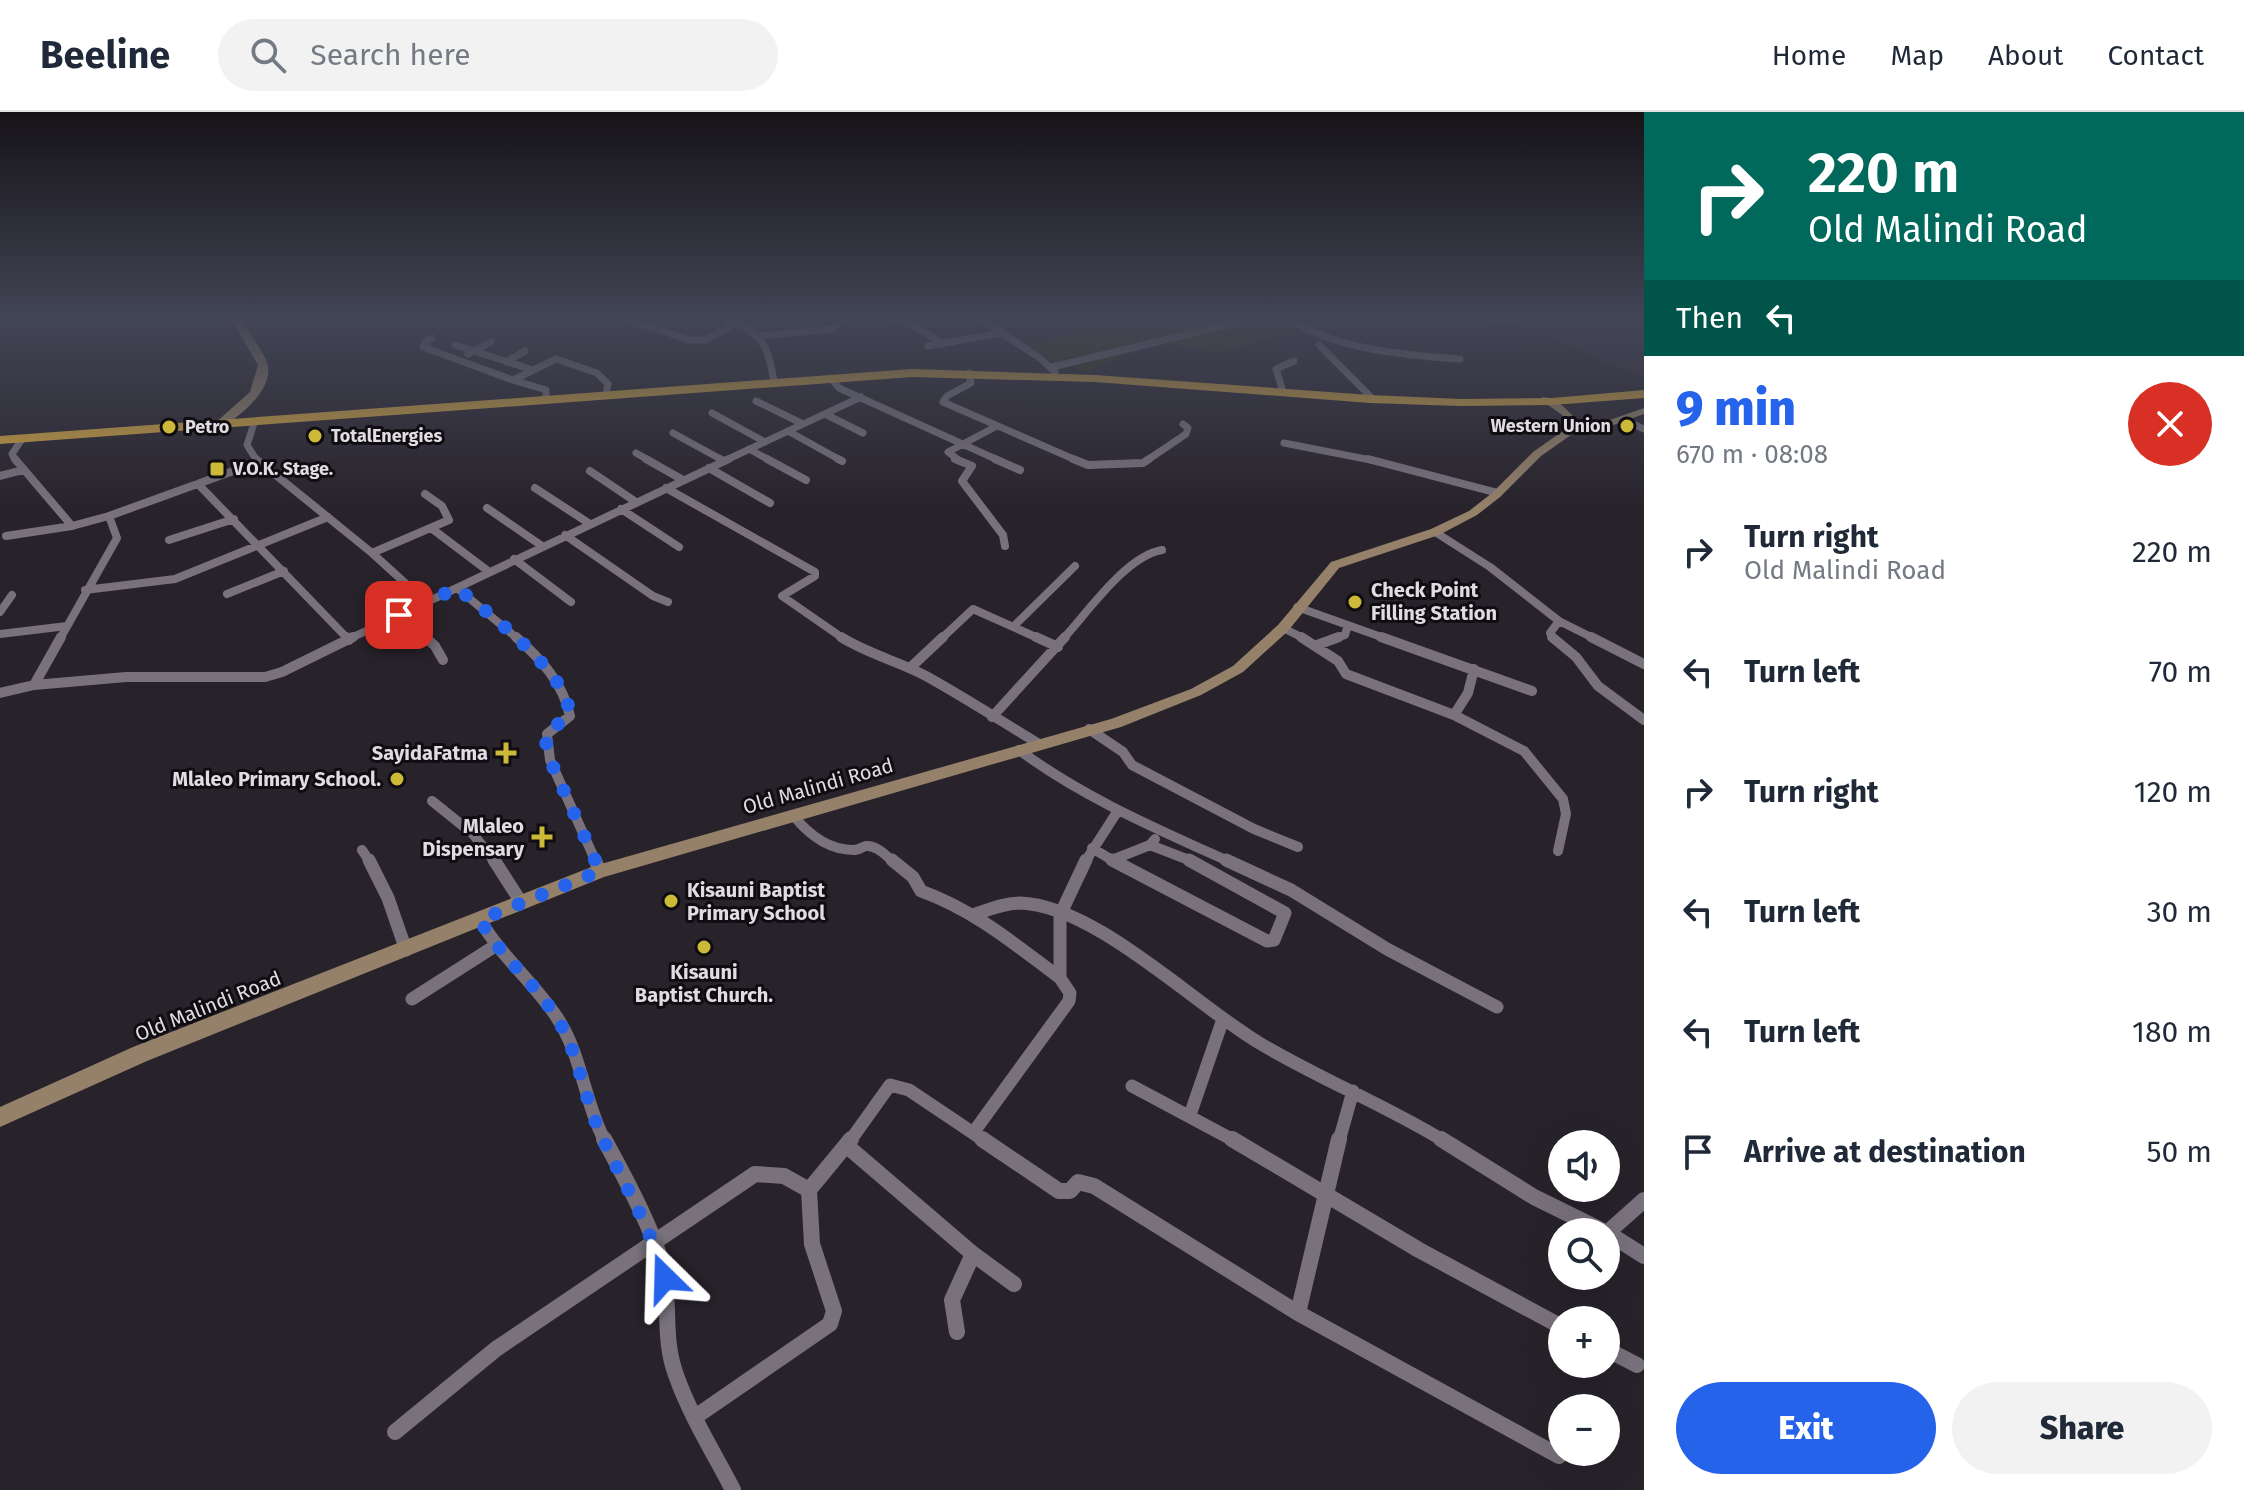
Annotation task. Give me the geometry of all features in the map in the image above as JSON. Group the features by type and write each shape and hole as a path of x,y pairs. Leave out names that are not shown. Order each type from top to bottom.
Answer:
{"highway":[{"path":"0,440 784,381"},
{"path":"1161,381 1436,402 1557,403 1644,392"}],"main road":[{"path":"219,425 258,391 261,381"},
{"path":"1557,403 1576,427 1602,426 1644,411"},
{"name":"Old Malindi Road","path":"0,1117 140,1054 600,871 1135,717 1214,683 1252,660 1335,565 1435,532 1473,513 1537,454 1576,427"}],"street":[{"path":"517,381 546,390 546,399"},
{"path":"605,381 608,384 606,394"},
{"path":"834,381 839,388 1020,470"},
{"path":"971,381 947,396 943,402 995,427 1095,466 1115,462 1143,463 1186,434 1188,428 1183,424"},
{"path":"1280,381 1283,392"},
{"path":"1355,381 1372,398"},
{"path":"0,693 34,685 126,677 265,677 282,672 488,571 861,397"},
{"path":"756,401 803,424"},
{"path":"712,413 765,442"},
{"path":"825,414 863,433"},
{"path":"1625,420 1644,429"},
{"path":"254,423 247,445 258,462 372,553 426,602"},
{"path":"995,427 948,452 951,457 972,466 961,477 962,481 1003,535 1005,546"},
{"path":"788,431 842,461"},
{"path":"673,433 724,461"},
{"path":"22,439 12,454 14,458 72,526"},
{"path":"1284,443 1354,455 1498,493"},
{"path":"749,449 806,480"},
{"path":"636,453 683,480"},
{"path":"0,462 14,458"},
{"path":"6,536 72,526 109,516 258,462"},
{"path":"709,468 770,503"},
{"path":"0,476 23,470"},
{"path":"590,471 636,502"},
{"path":"198,484 349,640"},
{"path":"535,488 590,524"},
{"path":"666,488 732,529 815,572 815,576 786,592 782,596 784,600 864,652 880,655 910,668 1039,744"},
{"path":"372,553 449,520 442,506 425,494"},
{"path":"487,508 542,546"},
{"path":"621,509 679,547"},
{"path":"34,685 117,538 109,516"},
{"path":"85,590 175,579 328,517"},
{"path":"169,540 234,519"},
{"path":"431,528 488,571"},
{"path":"1435,532 1490,567 1559,621 1644,664"},
{"path":"565,535 653,596 668,602"},
{"path":"992,717 1132,563 1149,552 1162,550"},
{"path":"514,559 571,602"},
{"path":"1014,626 1075,566"},
{"path":"227,594 284,571"},
{"path":"457,588 510,630 556,681 570,709 570,716 550,729 545,738 550,760 600,871"},
{"path":"0,612 12,595"},
{"path":"1297,607 1532,691"},
{"path":"910,668 973,609 1058,647"},
{"path":"399,615 435,646 443,660"},
{"path":"1559,621 1550,633 1553,639 1576,657 1611,698 1644,720"},
{"path":"1317,645 1345,635 1348,625"},
{"path":"0,634 67,626"},
{"path":"1283,628 1317,645 1338,661 1346,674 1454,715 1524,751 1563,799 1566,814 1558,851"},
{"path":"1454,715 1468,693 1474,669"},
{"path":"1089,729 1123,752 1132,765 1254,829 1298,847"},
{"path":"1019,750 1057,778 1117,812 1291,890 1387,949 1497,1007"},
{"path":"432,801 462,820 481,840 521,902"},
{"path":"1060,978 1060,915 1092,848 1117,812"},
{"path":"793,815 809,835 821,841 854,850 867,846 876,848 913,877 921,891 973,915 1060,978 1070,993 1069,1001 973,1133"},
{"path":"1112,860 1150,845 1163,831"},
{"path":"1092,848 1239,927 1267,941 1274,940 1285,913 1201,865 1150,845"},
{"path":"362,850 377,871 391,900 406,950"},
{"path":"973,915 1014,902 1041,907 1060,915 1123,947 1186,987 1223,1019 1292,1060 1450,1144 1534,1197 1576,1218"},
{"path":"480,920 495,946 538,991 573,1046 598,1128 629,1186 665,1278 666,1342 676,1377 698,1415 733,1490"},
{"path":"412,999 495,946"},
{"path":"1190,1115 1223,1019"},
{"path":"698,1415 830,1324 834,1311 812,1244 809,1190 847,1146 890,1085 909,1090 1059,1191 1070,1191 1078,1182 1094,1186 1298,1313 1548,1450"},
{"path":"1132,1086 1190,1115 1419,1250 1548,1319"},
{"path":"1298,1313 1324,1194 1353,1091"},
{"path":"847,1146 973,1254 1014,1284"},
{"path":"395,1432 472,1367 650,1242 755,1174 775,1172 794,1179 809,1190"},
{"path":"1620,1221 1644,1200"},
{"path":"1620,1241 1644,1256"},
{"path":"957,1332 952,1300 973,1254"},
{"path":"1620,1356 1637,1365"}],"place":[{"name":"Western Union","path":"1627,426"},
{"name":"Petro","path":"169,427"},
{"name":"TotalEnergies","path":"315,436"},
{"name":"V.O.K. Stage.","path":"217,469"},
{"name":"Check Point Filling Station","path":"1355,602"},
{"name":"SayidaFatma","path":"506,753"},
{"name":"Mlaleo Primary School.","path":"397,779"},
{"name":"Mlaleo Dispensary","path":"542,837"},
{"name":"Kisauni Baptist Primary School","path":"671,901"},
{"name":"Kisauni Baptist Church.","path":"704,947"}],"route":[{"path":"399,615 457,588 510,630 542,663 570,709 570,716 550,729 545,738 550,760 600,871 480,920 495,946 538,991 556,1015 573,1046 598,1128 629,1186 665,1278"}]}
